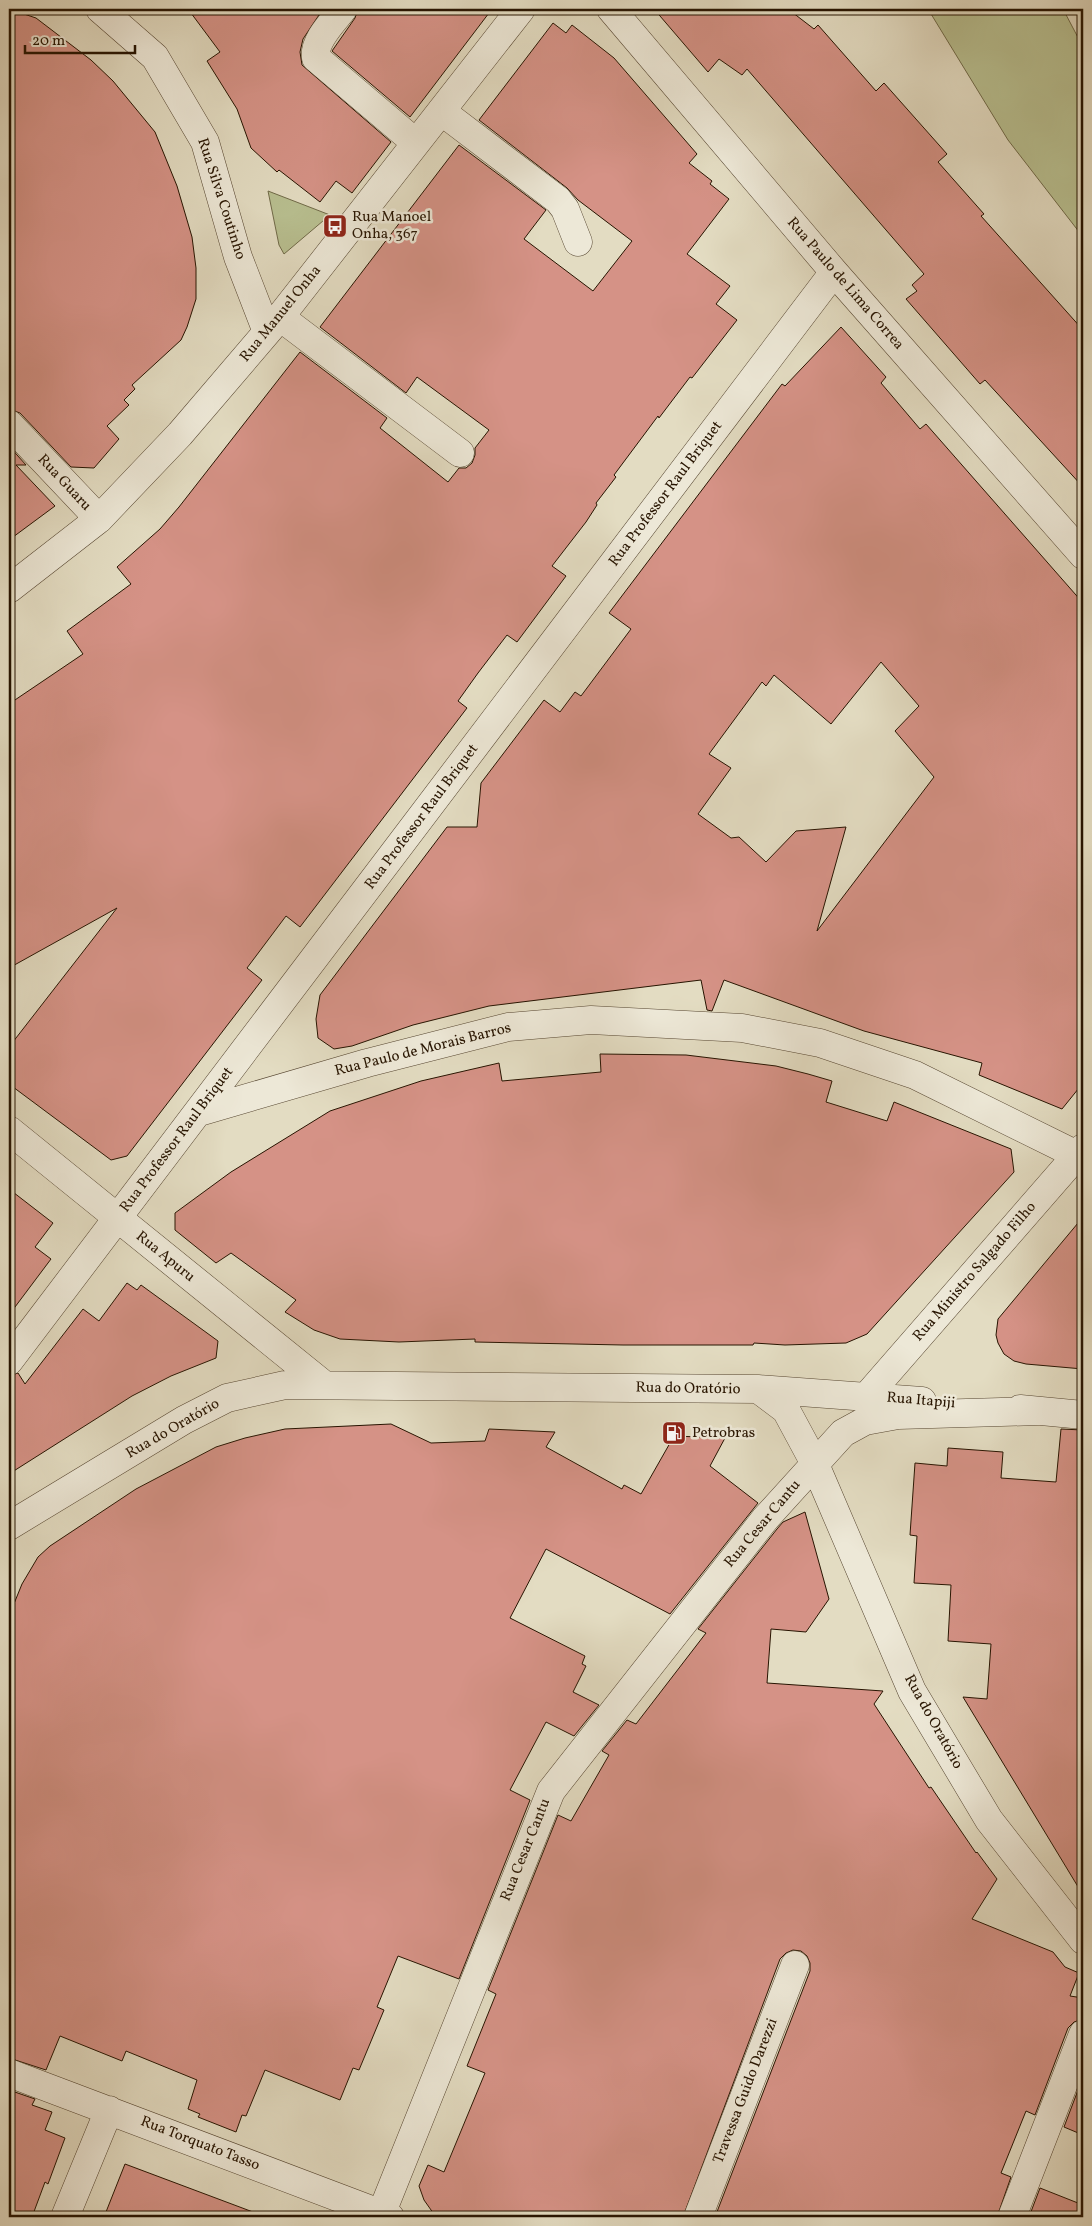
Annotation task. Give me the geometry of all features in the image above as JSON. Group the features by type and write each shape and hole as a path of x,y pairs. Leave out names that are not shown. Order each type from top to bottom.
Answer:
{"street":[{"name":"Rua Silva Coutinho","path":"100,9 155,57 205,142 238,256 274,324"},
{"path":"343,9 320,39 316,49 316,58 416,143"},
{"name":"Rua Manuel Onha","path":"9,589 99,519 180,434 274,324 521,9"},
{"name":"Rua Paulo de Lima Correa","path":"611,9 834,272 1083,555"},
{"path":"441,111 558,200 565,209 578,242"},
{"name":"Rua Professor Raul Briquet","path":"9,1361 834,272"},
{"path":"274,324 460,453"},
{"name":"Rua Guaru","path":"9,424 99,519"},
{"name":"Rua Paulo de Morais Barros","path":"199,1112 367,1063 508,1027 591,1020 742,1028 820,1043 915,1075 1080,1152"},
{"name":"Rua Apuru","path":"9,1130 323,1384"},
{"name":"Rua Ministro Salgado Filho","path":"867,1396 1080,1152"},
{"name":"Rua do Oratório","path":"9,1526 184,1420 227,1398 285,1385 758,1389 786,1410 814,1462 912,1691 989,1820 1083,1940"},
{"name":"Rua Itapiji","path":"758,1389 1083,1414"},
{"name":"Rua Cesar Cantu","path":"384,2216 551,1791 765,1519 814,1462 843,1433 865,1421 898,1415 1038,1411"},
{"name":"Travessa Guido Darezzi","path":"698,2217 796,1965"},
{"path":"1012,2217 1083,2034"},
{"name":"Rua Torquato Tasso","path":"9,2073 384,2216"},
{"path":"65,2217 109,2110"}],"green space":[{"path":"928,9 1063,9 1083,47 1083,237 1008,140"},
{"path":"268,191 330,215 284,254 279,245"}],"building":[{"path":"9,9 36,18 91,60 113,81 155,132 177,186 192,237 196,268 196,299 187,327 181,340 132,385 135,389 124,400 129,405 107,426 119,439 94,468 71,467 20,413 9,409"},
{"path":"188,9 323,9 303,39 300,52 302,65 391,142 352,193 336,181 320,202 279,170 277,172 251,148 237,109 207,61 220,52"},
{"path":"358,9 492,9 410,117 332,51 355,18"},
{"path":"654,9 788,9 814,29 818,25 876,91 884,83 947,154 938,162 984,214 981,216 1083,330 1083,487 985,380 980,384 906,299 917,291 912,285 924,274 747,69 742,75 719,59 708,72"},
{"path":"553,23 566,33 572,25 614,58 697,154 689,163 712,181 710,184 729,199 687,254 730,286 716,304 737,320 659,418 658,416 614,475 616,477 596,503 597,505 586,522 552,566 566,576 517,642 507,635 478,673 458,701 467,708 300,927 286,916 247,968 262,980 127,1156 111,1160 9,1084 9,1047 117,908 9,968 9,704 83,654 67,631 131,584 117,567 160,529 179,507 300,352 387,418 380,428 448,482 459,468 466,468 472,463 475,448 489,430 417,377 406,393 320,327 459,145 546,210 524,239 593,291 632,241 479,120"},
{"path":"841,327 886,377 881,383 920,429 926,424 1083,603 1083,1083 1062,1109 979,1075 982,1063 864,1031 724,980 712,1011 707,1010 701,980 489,1006 413,1025 352,1046 334,1049 318,1038 316,1019 320,995 447,827 477,827 481,783 544,700 560,712 575,692 581,696 631,629 609,613 782,384 785,386","holes":["881,662 919,706 895,731 934,777 817,931 846,827 796,831 766,862 739,837 731,838 698,814 731,768 709,754 762,682 766,686 774,675 831,724"]},
{"path":"9,446 26,465 16,465 55,506 9,540"},
{"path":"600,1054 686,1055 776,1066 808,1074 832,1081 826,1102 887,1121 894,1102 1011,1149 1014,1172 867,1334 846,1343 623,1345 475,1342 475,1339 399,1342 340,1339 314,1330 285,1312 296,1300 231,1253 216,1263 175,1230 175,1213 231,1172 330,1111 421,1081 499,1063 502,1081 601,1072"},
{"path":"9,1189 53,1223 35,1247 51,1259 9,1315"},
{"path":"1083,1217 1083,1369 1026,1364 1014,1361 1004,1354 998,1343 996,1335 998,1319"},
{"path":"127,1283 137,1290 141,1285 218,1341 216,1358 171,1376 132,1396 9,1474 9,1376 18,1373 25,1384 83,1309 99,1321"},
{"path":"391,1424 431,1443 485,1441 489,1429 555,1432 546,1447 622,1489 624,1485 641,1494 674,1436 725,1438 710,1466 758,1503 670,1614 546,1549 510,1618 585,1656 582,1664 586,1666 573,1692 599,1705 574,1736 546,1722 510,1790 530,1800 459,1979 398,1956 377,2007 384,2010 359,2070 353,2068 340,2100 265,2070 246,2116 242,2115 236,2132 198,2117 200,2114 188,2109 197,2080 126,2051 122,2061 60,2036 46,2070 9,2058 9,1616 22,1584 38,1557 50,1546 136,1489 216,1447 285,1429"},
{"path":"1061,1429 1083,1430 1083,1895 963,1697 987,1699 991,1644 948,1641 951,1585 914,1583 917,1536 910,1535 915,1463 947,1466 948,1448 1003,1452 1001,1478 1056,1482"},
{"path":"805,1512 829,1599 806,1632 771,1629 767,1683 883,1691 874,1704 929,1788 931,1787 976,1853 997,1879 972,1919 1053,1952 1065,1967 1079,1973 1070,1996 1083,1998 1083,2019 1074,2022 1068,2028 1035,2115 1026,2111 1001,2173 1011,2177 997,2217 715,2217 810,1971 810,1963 807,1956 801,1951 793,1950 786,1953 780,1959 683,2217 436,2217 424,2200 419,2186 428,2165 444,2172 485,2073 467,2066 496,1994 488,1990 558,1815 571,1821 609,1755 602,1751 627,1720 636,1724 706,1633 698,1629 777,1529 783,1522"},
{"path":"1083,2077 1083,2135 1064,2127"},
{"path":"9,2090 35,2099 32,2105 52,2112 45,2130 65,2138 48,2184 45,2182 32,2217 9,2217"},
{"path":"125,2164 261,2215 261,2217 104,2217"},
{"path":"1040,2188 1083,2205 1083,2217 1029,2217"}],"place":[{"name":"Rua Manoel Onha, 367","path":"335,226"},
{"name":"Petrobras","path":"674,1433"}]}
